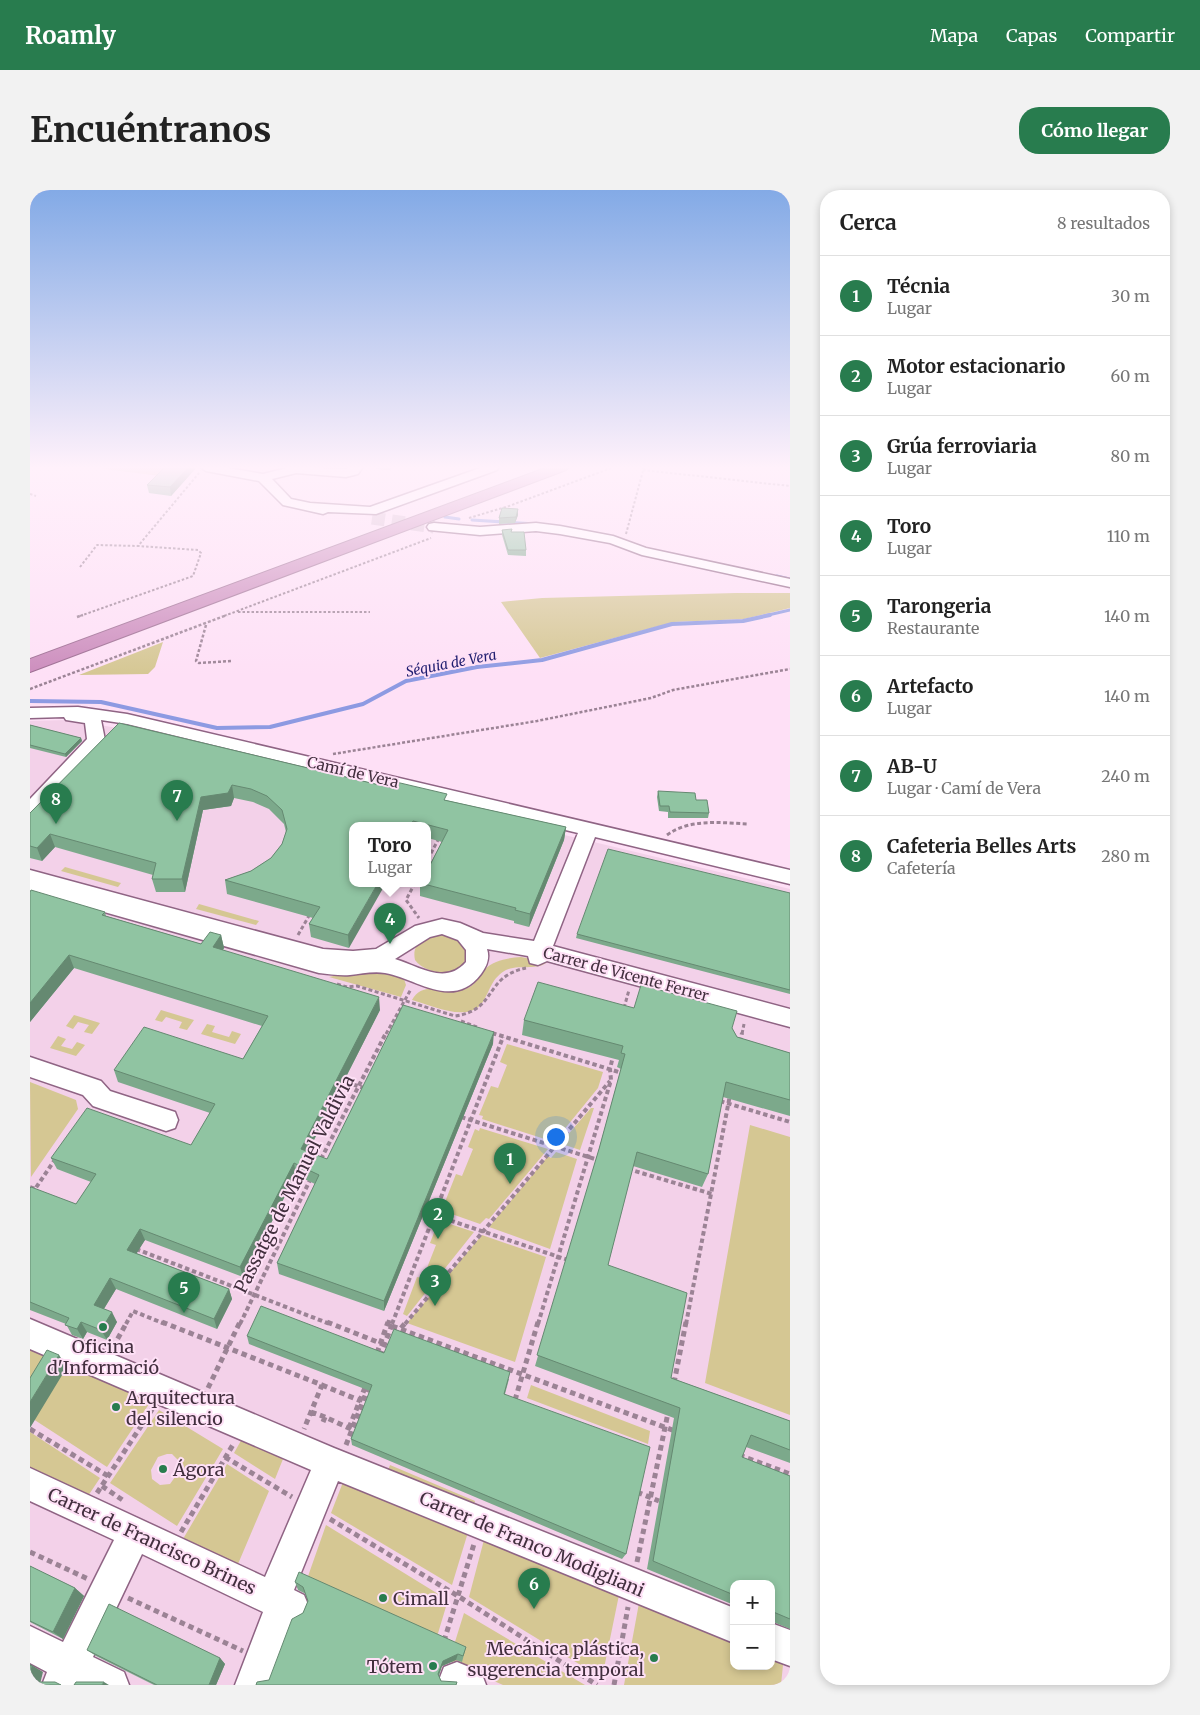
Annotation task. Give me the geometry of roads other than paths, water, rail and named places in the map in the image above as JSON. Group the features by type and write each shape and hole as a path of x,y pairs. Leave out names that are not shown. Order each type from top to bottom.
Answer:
{"highway":[{"path":"81,622 297,549 309,548 340,537"},
{"path":"30,666 375,537"},
{"path":"30,654 305,553 309,548"}],"street":[{"path":"593,537 623,543 642,551 790,582"},
{"name":"Camí de Vera","path":"31,713 78,712 127,719 790,877"},
{"path":"30,810 94,744 96,736 94,724 86,717 31,713"},
{"path":"94,724 102,719 127,719"},
{"path":"538,958 589,829"},
{"path":"30,877 323,957 340,959 371,958 396,949 408,939 427,928 452,928 463,933 472,940 478,956 471,971 462,978 452,981 428,981 386,964 344,967 319,965 30,884"},
{"name":"Carrer de Vicente Ferrer","path":"463,933 629,990 790,1025"},
{"path":"408,939 403,957 406,966 418,976"},
{"name":"Carrer de Vicente Ferrer","path":"471,971 507,954 518,954 790,1018"},
{"path":"30,1067 92,1088 102,1099 166,1120"},
{"name":"Carrer de Franco Modigliani","path":"30,1334 334,1464 731,1625"},
{"path":"253,1685 283,1603 311,1508 334,1464"},
{"name":"Carrer de Francisco Brines","path":"30,1484 283,1603"},
{"path":"65,1675 136,1534"},
{"path":"775,1642 790,1648"},
{"path":"30,1644 65,1675 111,1685"}],"waterway":[{"path":"777,576 790,579"},
{"name":"Séquia de Vera","path":"764,616 790,610"},
{"name":"Séquia de Vera","path":"30,701 101,702 217,728 270,727 363,704 406,681 477,667 542,660 672,624 743,621 770,615"}],"place":[{"name":"AB-U","path":"177,821"},
{"name":"Cafeteria Belles Arts","path":"56,824"},
{"name":"Toro","path":"390,944"},
{"name":"Técnia","path":"510,1184"},
{"name":"Motor estacionario","path":"438,1239"},
{"name":"Grúa ferroviaria","path":"435,1306"},
{"name":"Tarongeria","path":"184,1313"},
{"name":"Oficina d'Informació","path":"103,1327"},
{"name":"Arquitectura del silencio","path":"116,1407"},
{"name":"Ágora","path":"163,1469"},
{"name":"Cimall","path":"383,1598"},
{"name":"Artefacto","path":"534,1609"},
{"name":"Mecánica plástica, sugerencia temporal","path":"654,1658"},
{"name":"Tótem","path":"433,1666"}]}
